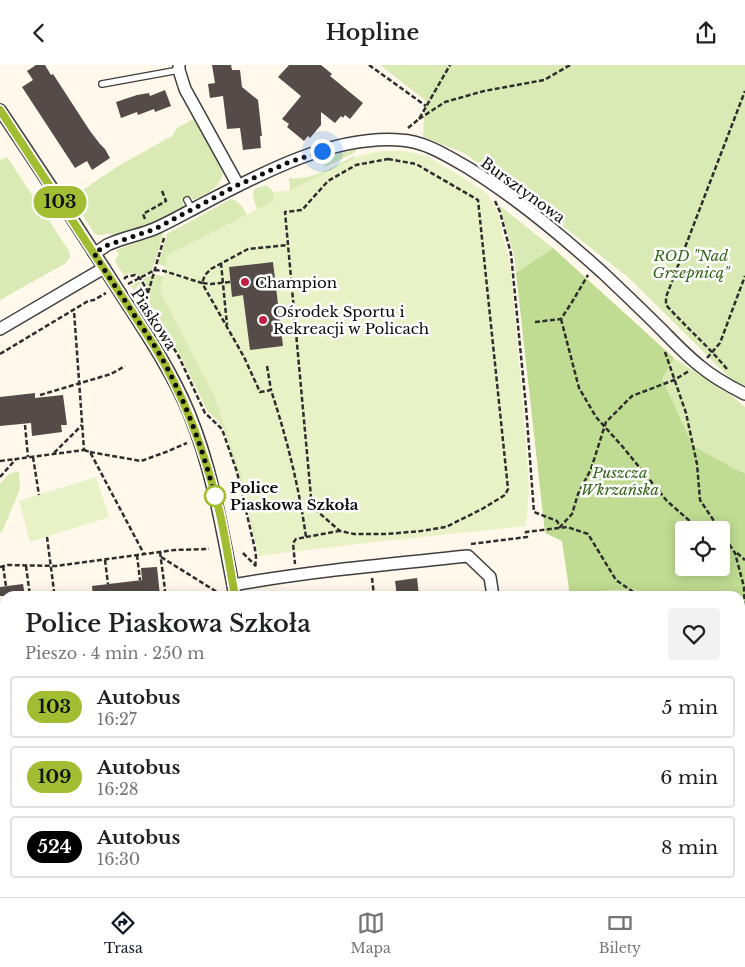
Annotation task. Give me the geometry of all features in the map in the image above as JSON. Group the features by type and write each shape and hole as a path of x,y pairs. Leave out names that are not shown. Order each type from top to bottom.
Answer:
{"street":[{"path":"179,68 185,89 238,185"},
{"name":"Piaskowa","path":"0,111 104,268 121,286 165,364 189,413 210,475 220,514 234,590"},
{"name":"Bursztynowa","path":"94,253 108,245 155,229 189,205 287,163 334,147 363,141 402,140 420,144 449,157 488,181 529,211 573,246 699,365 745,394"},
{"path":"0,329 104,268"},
{"path":"234,590 264,579 468,556 490,577 491,591"}],"lane":[{"path":"102,84 179,68"}],"path":[{"path":"369,65 426,106"},
{"path":"419,119 450,65"},
{"path":"407,129 446,102 484,91 544,80 570,65"},
{"path":"729,371 713,352 666,305 666,297 745,91"},
{"path":"296,575 293,543 296,539 340,531 354,534 387,534 446,527 505,495 508,489 478,201 416,164 388,159 356,165 328,181 302,210 286,213 311,497 318,512 340,531"},
{"path":"488,181 500,212 511,254 528,425 534,512 558,521 560,527"},
{"path":"145,213 165,202 166,198 162,191"},
{"path":"144,312 166,232"},
{"path":"202,283 205,275 211,269 248,249 288,245"},
{"path":"221,263 228,326"},
{"path":"593,265 561,319 579,388 604,427 667,501 690,521"},
{"path":"0,354 88,301 155,271 164,271 202,283 230,282"},
{"path":"709,357 720,343 745,276"},
{"path":"202,283 228,326 260,392 271,390"},
{"path":"74,311 84,450"},
{"path":"535,322 561,319"},
{"path":"665,350 686,413 697,464 700,500 714,521"},
{"path":"267,365 271,390 297,480 306,537"},
{"path":"560,527 572,514 578,494 591,469 606,422 632,396 674,380 699,365"},
{"path":"40,395 111,374 125,366"},
{"path":"25,425 28,457"},
{"path":"53,454 82,425"},
{"path":"0,461 84,450 141,461 188,442"},
{"path":"90,452 144,554"},
{"path":"33,457 39,495"},
{"path":"0,477 16,459"},
{"path":"474,543 527,537 526,532 567,527 588,534 616,580 632,591"},
{"path":"47,537 54,591"},
{"path":"730,546 735,553 744,591"},
{"path":"6,586 2,566 50,566 174,550 209,549"},
{"path":"160,552 165,591"},
{"path":"243,553 264,579"},
{"path":"735,553 745,559"},
{"path":"137,555 140,580"},
{"path":"161,557 216,591"},
{"path":"105,559 108,584"},
{"path":"26,566 29,591"},
{"path":"371,566 374,591"}],"green space":[{"name":"ROD \"Nad Grzepnicą\"","path":"380,65 745,65 745,386 732,380 629,278 526,197 464,153 423,137 425,100"},
{"path":"195,118 223,168 223,174 218,184 210,192 194,200 191,198 183,202 183,206 151,224 112,236 110,233 95,234 71,198 118,166 172,136 177,128"},
{"path":"358,149 352,154 325,167 322,157"},
{"path":"380,151 404,151 427,156 481,189 488,195 497,210 510,265 523,406 529,488 526,526 258,556 258,548 241,475 214,396 160,291 168,255 273,201 274,192 291,190 358,156"},
{"path":"354,156 356,162 290,193 289,178 314,175"},
{"path":"7,157 69,251 70,257 66,263 0,300 0,160"},
{"path":"266,185 274,193 276,212 261,216 253,193 254,189"},
{"path":"231,199 242,207 248,219 186,272 158,264 167,234"},
{"path":"499,205 553,248 516,273 514,255"},
{"path":"164,231 152,270 140,276 134,273 124,275 115,262 119,255 116,250"},
{"name":"Puszcza Wkrzańska","path":"553,248 674,358 662,379 693,446 745,473 745,591 640,591 621,589 569,591 562,541 545,533 516,273"},
{"path":"155,274 183,282 193,338 276,545 257,548 242,485 224,429 208,412 183,361 149,305 150,291 143,279"},
{"path":"139,281 146,291 145,308 131,286"},
{"path":"674,358 745,407 745,473 693,446 662,379"},
{"path":"19,471 20,489 2,532 0,532 0,484 9,474"},
{"path":"96,477 109,517 30,542 19,501"},
{"path":"620,588 639,591 602,591"}],"building":[{"path":"36,65 45,65 51,75 53,74 110,158 92,170 87,161 75,168 22,87 33,80 27,71"},
{"path":"212,65 231,65 232,70 240,70 242,87 258,100 262,136 260,136 261,148 243,150 240,128 227,129 223,96 210,98 208,84 215,83"},
{"path":"289,65 321,65 332,74 330,76 363,103 350,119 345,115 343,118 341,116 335,123 321,112 321,125 310,138 308,136 304,141 287,127 289,124 282,119 301,96 278,77"},
{"path":"165,90 171,106 155,112 154,109 138,115 137,112 121,118 116,102 137,95 149,93 150,96"},
{"name":"Ośrodek Sportu i Rekreacji w Policach","path":"273,262 283,346 250,350 243,295 232,297 229,267"},
{"path":"35,393 35,398 63,395 67,425 61,425 62,432 32,436 31,423 0,426 0,397"},
{"path":"157,567 159,591 92,591 92,586 142,580 141,568"},
{"path":"417,578 418,591 396,591 395,581"},
{"path":"23,584 24,591 0,591 0,587"}],"bus line":[{"name":"103","path":"0,110 155,347 189,413 208,468 220,514 234,591"}],"place":[{"name":"Champion","path":"245,282"},
{"name":"Ośrodek Sportu i Rekreacji w Policach","path":"263,320"},
{"name":"Police Piaskowa Szkoła","path":"215,496"}],"route":[{"path":"215,496 216,500 208,468 189,413 165,364 94,253 108,245 155,229 238,185 287,163 322,151"}]}
